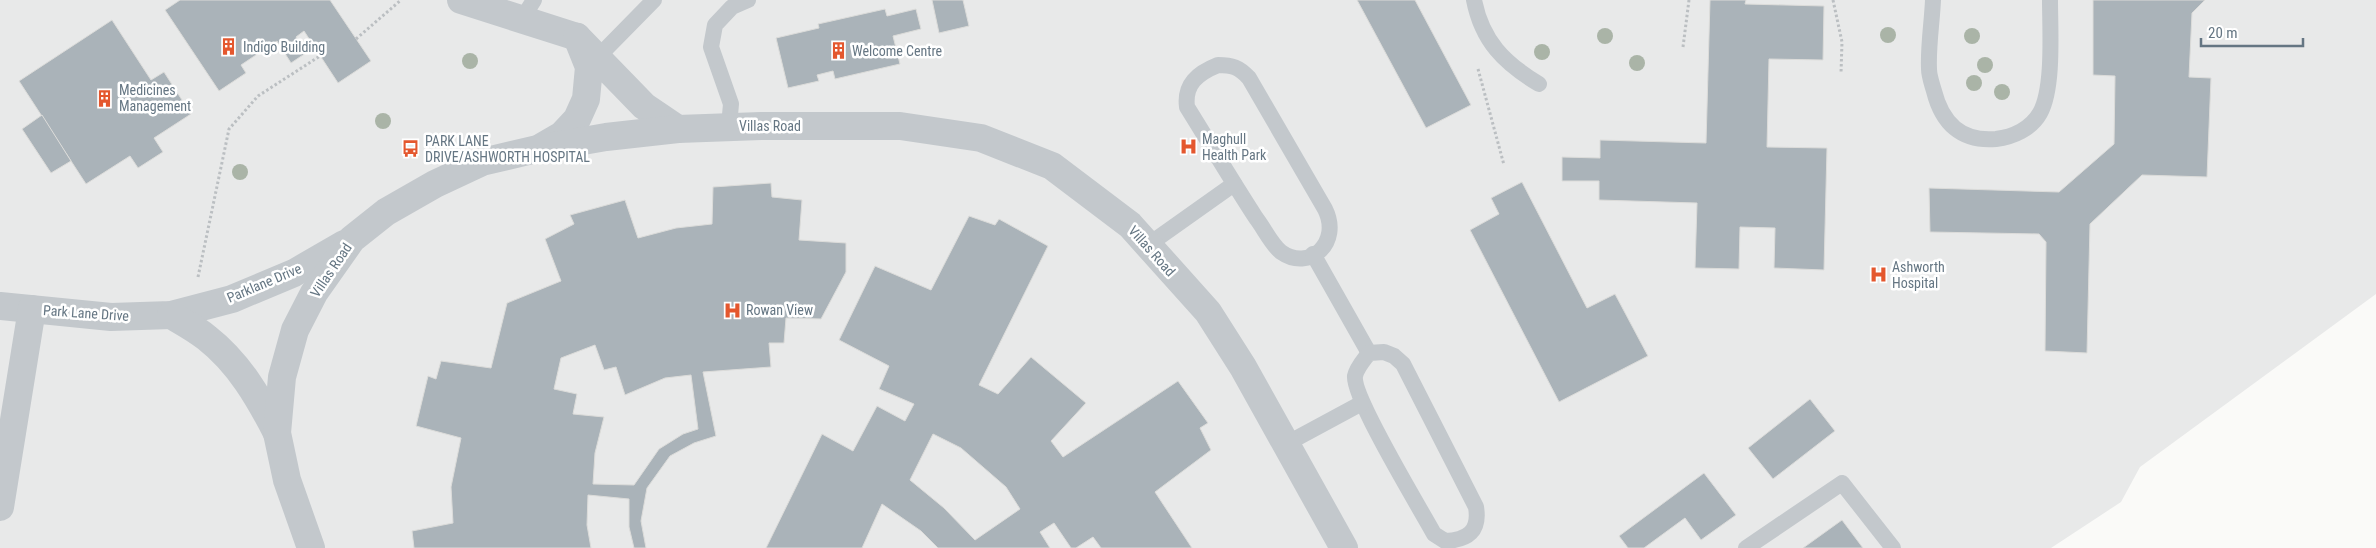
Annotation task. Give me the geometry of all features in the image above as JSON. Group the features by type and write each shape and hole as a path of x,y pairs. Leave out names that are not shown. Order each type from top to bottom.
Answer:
{"street":[{"path":"461,0 528,10 576,37 644,106 678,130"},
{"path":"537,149 562,135 577,119 586,99 589,67 576,37"},
{"name":"Villas Road","path":"311,548 287,480 277,433 282,377 295,330 314,293 352,239 386,212 435,184 482,162 537,149 606,137 729,126 900,126 980,138 1052,166 1130,225 1208,312 1243,367 1344,548"},
{"name":"Parklane Drive","path":"181,312 232,299 294,273 352,239"},
{"name":"Park Lane Drive","path":"0,306 111,317 181,312"},
{"path":"0,508 32,309"},
{"path":"181,312 236,366 260,399 277,433"}],"lane":[{"path":"597,58 654,0"},
{"path":"729,126 731,104 711,47 715,25 732,7 748,0"},
{"path":"1474,0 1483,30 1495,51 1518,71 1539,84"},
{"path":"1933,0 1929,70 1936,97 1947,123 1964,135 1988,139 2011,137 2029,126 2040,113 2048,86 2050,0"},
{"path":"1218,65 1236,67 1249,78 1328,214 1330,220 1328,243 1320,251 1294,258 1281,252 1234,184 1187,107 1186,96 1189,86 1195,77 1218,65"},
{"path":"1148,245 1234,184"},
{"path":"1313,254 1369,354"},
{"path":"1384,352 1394,356 1403,364 1476,506 1478,518 1467,537 1445,541 1434,534 1362,403 1355,377 1359,366 1369,354 1384,352"},
{"path":"1286,444 1362,403"},
{"path":"1746,548 1842,483 1892,548"}],"path":[{"path":"356,39 401,0"},
{"path":"1683,47 1689,0"},
{"path":"1833,0 1842,42 1841,73"},
{"path":"1495,51 1475,58 1504,165"},
{"path":"181,312 229,129 258,96 320,56"}],"shaded area":[{"name":"Maghull Health Park","path":"0,0 2376,0 2376,294 2140,467 2121,502 2051,548 0,548"}],"building":[{"name":"Indigo Building","path":"180,0 330,0 371,61 338,83 304,31 296,37 306,53 291,63 277,41 241,65 246,73 219,91 165,10"},
{"path":"932,0 963,0 969,26 939,33"},
{"path":"1357,0 1415,0 1471,105 1426,128"},
{"path":"1710,0 1746,0 1745,4 1824,6 1823,60 1769,59 1767,147 1827,148 1824,270 1774,268 1775,228 1740,227 1739,269 1695,268 1697,203 1599,200 1599,181 1562,181 1562,157 1600,158 1600,140 1706,143"},
{"path":"2093,0 2205,0 2192,13 2189,77 2211,78 2207,177 2142,175 2090,224 2087,353 2045,351 2046,242 2039,234 1930,232 1929,188 2059,192 2114,144 2115,76 2093,75"},
{"name":"Welcome Centre","path":"885,9 887,16 916,9 921,29 893,36 900,64 835,79 833,71 817,75 819,81 788,88 776,38 819,28 818,24"},
{"name":"Medicines Management","path":"112,20 151,80 164,72 191,114 154,138 163,152 138,168 130,156 86,184 19,81"},
{"path":"42,115 71,161 51,173 22,129"},
{"path":"1522,182 1587,308 1615,294 1648,356 1559,402 1470,230 1499,214 1491,198"},
{"path":"771,183 772,197 802,200 799,240 846,243 846,272 821,319 786,318 784,343 769,343 771,367 703,372 716,436 694,443 670,456 647,488 641,521 646,548 634,548 629,527 629,499 588,495 587,525 591,548 414,548 412,531 453,523 451,487 461,438 416,426 428,376 436,379 441,361 491,368 507,303 561,281 545,239 574,224 570,215 625,200 638,238 676,228 712,224 713,187","holes":["595,345 604,370 616,367 625,395 665,378 691,375 698,429 683,434 659,449 634,485 593,484 595,453 604,417 573,414 577,394 554,389 561,358"]},
{"path":"969,216 995,225 999,219 1048,246 979,385 998,394 1031,357 1086,403 1051,441 1063,457 1178,381 1208,423 1200,428 1211,450 1155,492 1192,548 1101,548 1093,537 1076,548 1071,548 1054,523 1040,532 1050,548 938,548 921,531 882,504 862,548 766,548 822,434 853,451 877,406 905,421 914,404 879,389 889,366 839,340 875,266 931,290","holes":["933,434 961,448 1006,487 1020,509 975,540 944,508 910,480"]},
{"path":"1810,399 1835,431 1773,479 1748,448"},
{"path":"1704,473 1736,515 1701,540 1685,518 1644,548 1628,548 1619,536"},
{"path":"1842,520 1863,548 1803,548"}],"place":[{"name":"Indigo Building","path":"229,47"},
{"name":"Welcome Centre","path":"838,51"},
{"name":"Medicines Management","path":"105,98"},
{"name":"Maghull Health Park","path":"1188,147"},
{"name":"PARK LANE DRIVE/ASHWORTH HOSPITAL","path":"411,149"},
{"name":"Ashworth Hospital","path":"1878,275"},
{"name":"Rowan View","path":"732,310"}]}
